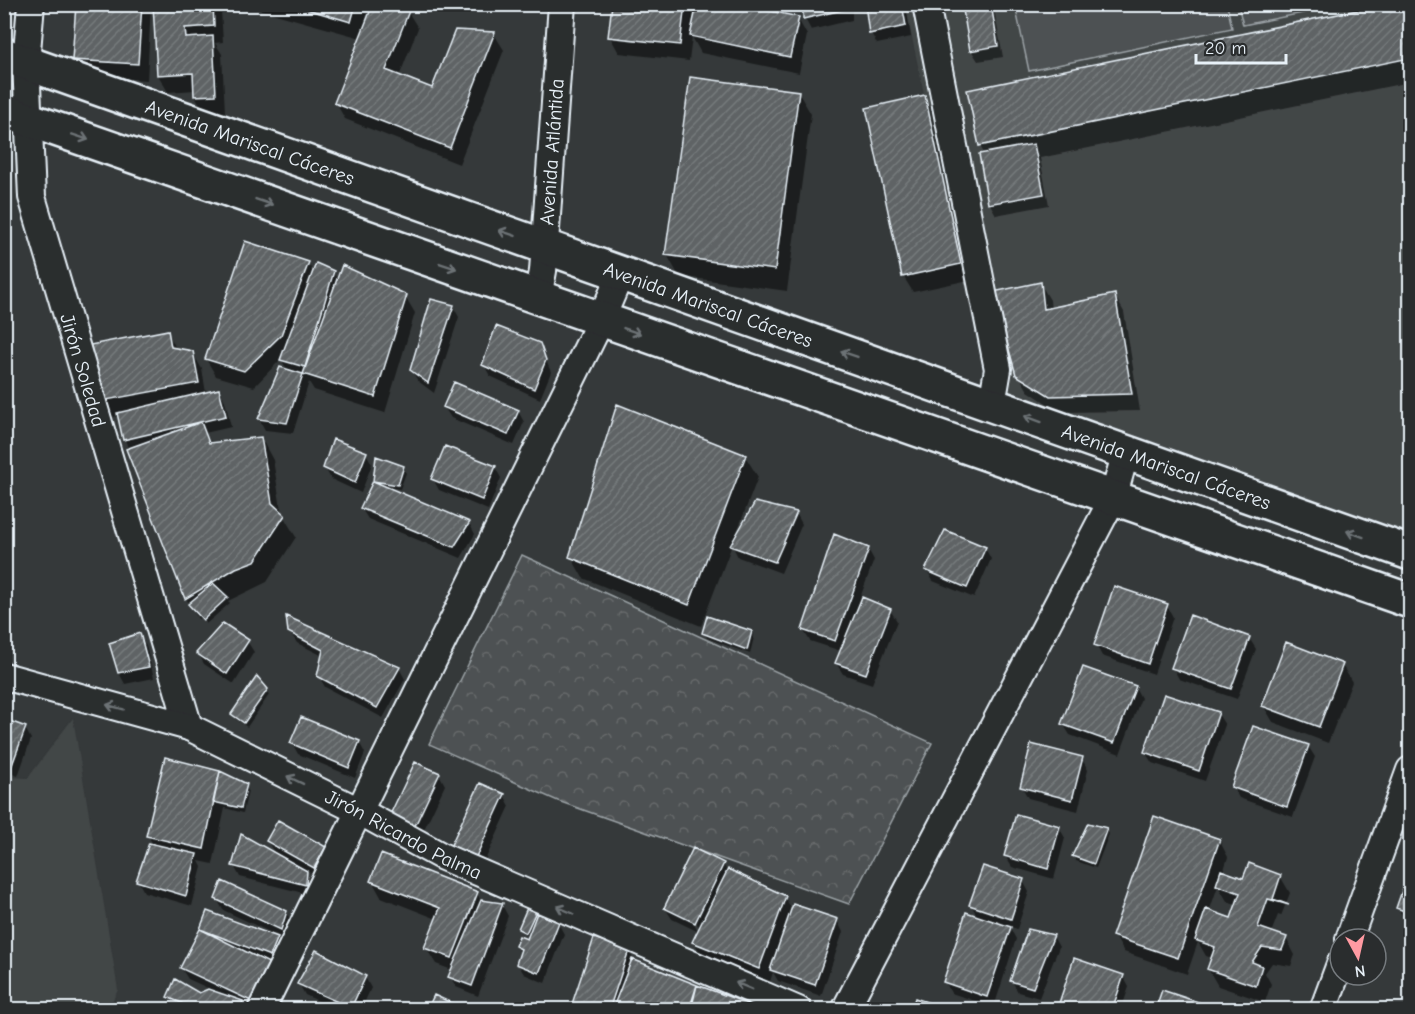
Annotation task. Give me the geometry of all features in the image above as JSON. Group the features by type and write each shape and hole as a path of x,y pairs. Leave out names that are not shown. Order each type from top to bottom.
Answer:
{"main road":[{"name":"Avenida Mariscal Cáceres","path":"15,59 1410,553"},
{"path":"17,115 1410,601"}],"street":[{"name":"Jirón Soledad","path":"31,4 15,59 17,115 32,197 189,727"},
{"name":"Avenida Atlántida","path":"538,298 545,246 562,4"},
{"path":"926,4 998,369 992,404"},
{"path":"261,1010 357,810 601,320 621,273"},
{"path":"845,1010 1113,498 1126,452"},
{"name":"Jirón Ricardo Palma","path":"4,676 189,727 357,810 443,857 798,1010"},
{"path":"1354,927 1402,822 1410,770"},
{"path":"1323,1010 1332,987"}],"shaded area":[{"path":"905,5 1410,5 1410,536 987,387"},
{"path":"73,718 118,990 108,1009 5,1009 5,777 28,778"}],"green space":[{"path":"1238,4 1343,5 1243,25"},
{"path":"1015,5 1227,5 1232,28 1029,71"},
{"path":"522,555 932,743 849,904 558,801 429,744"}],"building":[{"path":"76,4 142,4 138,64 72,60"},
{"path":"153,4 213,4 214,26 185,28 186,38 213,36 216,95 194,96 193,73 157,75"},
{"path":"289,4 356,4 351,22"},
{"path":"373,4 393,4 409,11 386,70 432,88 455,30 495,32 450,148 334,103"},
{"path":"612,4 685,4 680,45 608,37"},
{"path":"697,4 737,4 799,17 790,57 690,36"},
{"path":"803,4 847,4 847,9 803,19"},
{"path":"865,4 902,4 906,26 869,34"},
{"path":"962,4 991,4 998,46 970,51"},
{"path":"1387,4 1410,4 1410,58 979,146 967,90"},
{"path":"690,77 799,91 775,270 665,255"},
{"path":"925,95 961,264 902,277 866,108"},
{"path":"1034,144 1044,194 988,204 979,154"},
{"path":"245,241 309,262 281,335 244,371 205,359"},
{"path":"316,263 334,271 305,367 280,360"},
{"path":"342,265 407,295 375,397 303,374"},
{"path":"1041,282 1044,309 1115,294 1132,394 1050,396 1016,375 993,292"},
{"path":"431,299 454,305 428,383 410,370"},
{"path":"496,326 540,343 546,360 534,389 482,365"},
{"path":"168,330 171,347 193,351 199,383 101,401 90,345"},
{"path":"280,367 303,374 287,423 258,419"},
{"path":"454,382 519,410 508,435 443,407"},
{"path":"219,389 226,416 123,440 117,413"},
{"path":"617,404 746,455 689,605 569,557"},
{"path":"201,422 209,443 261,437 272,503 285,515 255,561 236,568 185,599 126,449"},
{"path":"333,439 367,452 355,483 323,468"},
{"path":"445,446 496,466 482,500 431,479"},
{"path":"376,456 404,466 398,485 373,481"},
{"path":"373,481 470,522 454,547 360,508"},
{"path":"755,502 797,512 775,562 730,546"},
{"path":"945,530 986,547 967,588 925,570"},
{"path":"834,534 869,548 835,641 802,630"},
{"path":"213,583 228,597 203,620 188,604"},
{"path":"1114,586 1168,604 1148,664 1094,645"},
{"path":"862,597 891,609 866,674 835,663"},
{"path":"1190,615 1250,637 1231,689 1171,668"},
{"path":"286,616 400,667 377,708 317,676 323,650 288,632"},
{"path":"707,616 752,631 747,650 702,633"},
{"path":"223,623 249,640 227,674 196,653"},
{"path":"140,633 149,667 118,673 109,643"},
{"path":"1286,642 1343,664 1319,727 1262,706"},
{"path":"1083,667 1136,686 1114,743 1061,724"},
{"path":"257,676 268,689 244,723 231,714"},
{"path":"1164,694 1219,712 1199,771 1144,752"},
{"path":"301,717 360,741 349,768 290,743"},
{"path":"4,719 26,727 12,765 4,763"},
{"path":"1253,726 1309,745 1287,807 1231,787"},
{"path":"1031,744 1083,757 1072,800 1020,787"},
{"path":"165,757 220,771 204,849 146,836"},
{"path":"415,762 440,773 413,830 388,819"},
{"path":"220,771 247,784 241,808 213,802"},
{"path":"480,783 505,794 475,859 450,847"},
{"path":"1016,814 1060,826 1048,869 1004,856"},
{"path":"1154,816 1220,839 1178,958 1112,936"},
{"path":"278,820 326,847 314,868 266,841"},
{"path":"1088,823 1107,828 1094,864 1072,856"},
{"path":"241,834 307,871 306,885 232,866"},
{"path":"149,843 197,854 186,896 136,881"},
{"path":"693,848 724,863 695,923 664,908"},
{"path":"381,854 478,892 452,958 424,948 440,908 370,881"},
{"path":"1249,863 1281,875 1273,899 1289,905 1268,899 1258,927 1287,937 1282,950 1262,947 1252,962 1262,966 1256,986 1207,969 1215,947 1195,940 1206,909 1231,918 1240,893 1216,885 1221,870 1243,878"},
{"path":"983,866 1024,879 1011,919 969,905"},
{"path":"1410,868 1410,913 1396,908"},
{"path":"728,869 786,896 759,969 692,942"},
{"path":"222,881 287,911 281,930 215,899"},
{"path":"481,900 503,903 472,986 448,977"},
{"path":"529,903 538,907 526,933 518,929"},
{"path":"793,904 838,919 815,985 770,970"},
{"path":"207,911 278,937 270,956 200,929"},
{"path":"966,912 1011,927 987,997 943,982"},
{"path":"537,913 559,922 539,973 516,964 521,949 515,946 519,936 527,939"},
{"path":"200,929 269,963 251,1001 180,968"},
{"path":"1028,929 1054,935 1033,988 1010,981"},
{"path":"594,938 629,950 609,1010 570,1010"},
{"path":"316,950 366,976 351,1008 297,984"},
{"path":"1410,952 1410,970 1406,969"},
{"path":"1074,958 1124,975 1112,1010 1057,1009"},
{"path":"632,959 697,985 689,1010 612,1010"},
{"path":"175,979 199,993 208,989 243,1001 240,1010 198,1010 167,997"},
{"path":"697,985 738,1000 760,1010 691,1010"},
{"path":"1162,990 1216,1008 1215,1010 1155,1010"},
{"path":"434,995 456,1005 454,1010 427,1010"},
{"path":"915,998 950,1010 911,1010"},
{"path":"410,1004 422,1010 407,1010"}]}
